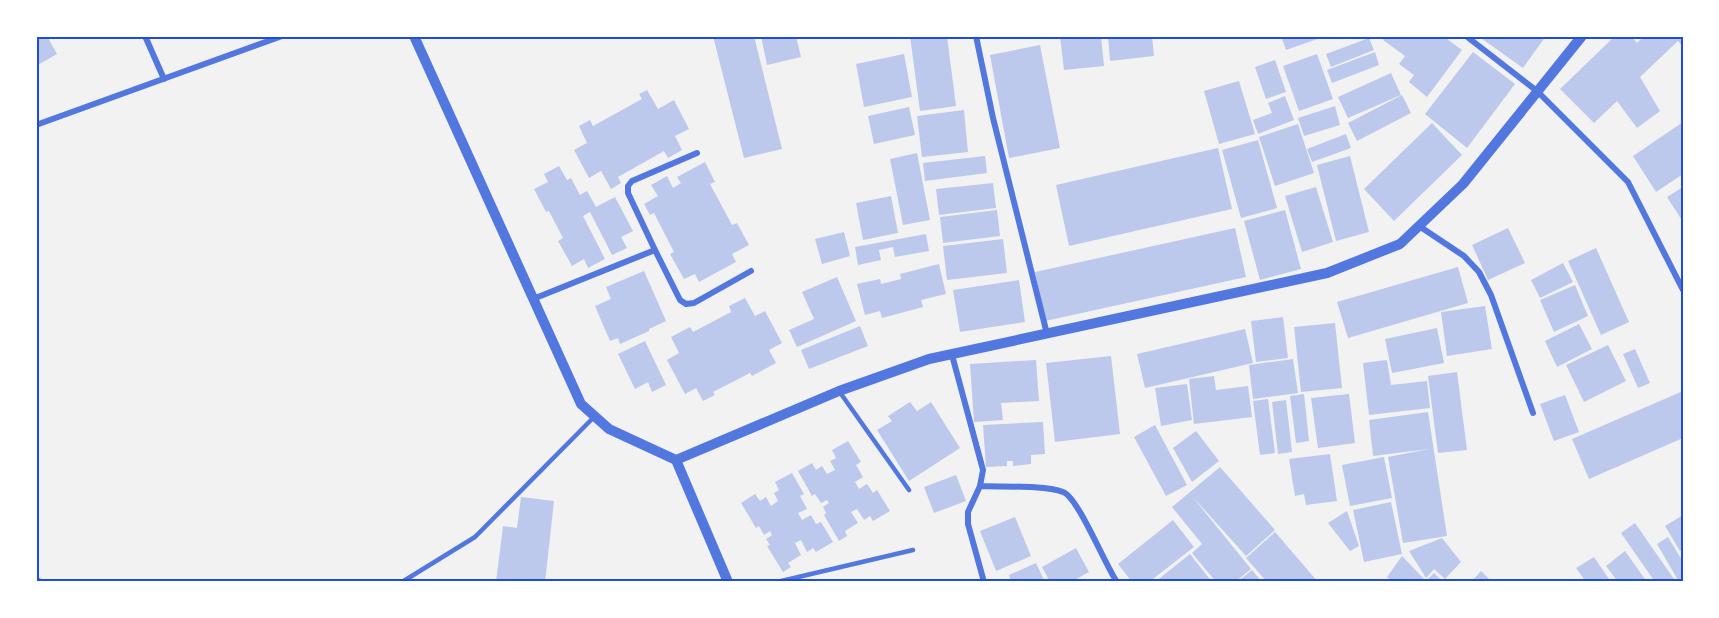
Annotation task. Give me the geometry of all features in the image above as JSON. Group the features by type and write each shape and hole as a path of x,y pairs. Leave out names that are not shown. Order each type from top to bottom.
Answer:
{"street":[{"path":"145,36 164,79"},
{"path":"36,125 282,36"},
{"path":"414,36 580,404 609,429 676,460 728,582"},
{"path":"976,36 993,118 1047,335"},
{"path":"1466,36 1537,91 1628,182 1683,290"},
{"path":"676,460 839,391 929,359 1327,273 1400,244 1463,184 1582,36"},
{"path":"697,153 632,181 628,186 628,193 680,300 686,304 694,303 751,271"},
{"path":"1419,226 1464,256 1479,272 1491,295 1533,413"},
{"path":"533,299 655,250"},
{"path":"952,355 982,470 980,486 968,513 968,524 984,582"},
{"path":"980,486 1053,489 1066,492 1077,506 1117,582"}],"lane":[{"path":"839,391 909,490"},
{"path":"402,582 475,537 595,416"},
{"path":"777,582 913,550"}],"building":[{"path":"36,36 47,36 57,54 36,66"},
{"path":"713,36 754,36 782,149 744,158"},
{"path":"761,36 796,36 801,57 767,65"},
{"path":"910,36 947,36 956,106 920,111"},
{"path":"1060,36 1101,36 1104,66 1064,70"},
{"path":"1108,36 1152,36 1154,56 1110,61"},
{"path":"1281,36 1326,36 1286,50"},
{"path":"1386,36 1443,36 1462,50 1427,97 1409,82 1414,75 1399,64 1405,56 1383,40"},
{"path":"1478,36 1546,36 1523,68"},
{"path":"1615,36 1631,36 1637,43 1644,36 1683,36 1683,47 1678,41 1640,77 1660,111 1637,128 1617,101 1594,123 1560,89"},
{"path":"1369,38 1374,50 1331,67 1326,54"},
{"path":"1040,45 1060,148 1009,158 990,55"},
{"path":"1375,52 1379,65 1332,83 1327,70"},
{"path":"1473,52 1515,84 1467,148 1425,114"},
{"path":"904,54 912,97 864,107 856,64"},
{"path":"1317,54 1333,99 1299,111 1283,66"},
{"path":"1275,60 1286,92 1266,99 1255,67"},
{"path":"1391,73 1401,95 1348,118 1338,97"},
{"path":"1239,81 1255,134 1219,144 1204,91"},
{"path":"647,90 658,109 674,100 689,129 675,136 682,150 668,158 664,151 618,177 621,183 611,189 601,171 589,178 574,150 587,143 579,126 590,120 593,126 642,99 639,94"},
{"path":"1402,95 1411,113 1357,141 1348,123"},
{"path":"1285,96 1294,120 1258,134 1253,120 1272,113 1268,103"},
{"path":"1335,106 1340,125 1304,136 1298,118"},
{"path":"909,107 915,135 874,144 868,116"},
{"path":"964,110 968,152 922,157 917,116"},
{"path":"1683,122 1683,174 1656,192 1633,156"},
{"path":"1432,123 1462,155 1394,221 1364,189"},
{"path":"1298,124 1314,173 1275,186 1259,137"},
{"path":"1346,134 1351,148 1312,162 1307,149"},
{"path":"1258,140 1277,208 1241,218 1222,150"},
{"path":"1218,148 1232,209 1069,246 1056,185"},
{"path":"917,153 930,220 903,225 890,159"},
{"path":"985,156 987,173 925,181 923,163"},
{"path":"1350,156 1369,232 1336,241 1317,165"},
{"path":"705,162 715,182 710,184 732,225 737,223 749,245 732,254 736,262 699,282 695,274 684,279 670,254 674,252 654,213 650,215 644,204 658,196 651,185 667,176 673,188 681,183 677,177"},
{"path":"559,166 567,180 571,178 580,195 587,191 596,207 615,197 633,231 621,237 627,248 612,255 590,212 583,216 605,259 588,268 584,259 572,266 558,241 563,238 534,189 548,182 544,174"},
{"path":"993,183 996,208 939,215 936,189"},
{"path":"1316,187 1333,242 1302,252 1285,196"},
{"path":"1683,187 1683,222 1667,197"},
{"path":"891,196 898,233 863,240 856,203"},
{"path":"997,210 1000,236 943,243 940,217"},
{"path":"1285,210 1301,269 1260,280 1244,221"},
{"path":"1235,228 1246,277 1045,321 1035,272"},
{"path":"1508,228 1525,263 1488,280 1472,245"},
{"path":"844,232 850,256 822,264 815,239"},
{"path":"926,234 929,251 895,257 893,247 879,250 881,260 858,265 855,247"},
{"path":"1003,239 1007,273 947,280 943,246"},
{"path":"1596,248 1629,322 1601,335 1568,261"},
{"path":"1563,263 1573,282 1540,298 1531,280"},
{"path":"939,264 946,294 921,300 923,307 882,318 880,311 865,315 857,284 880,279 881,284 901,279 900,274"},
{"path":"1458,267 1468,303 1348,338 1337,302"},
{"path":"644,271 666,321 620,344 618,338 610,341 595,306 611,299 606,287"},
{"path":"837,277 856,321 797,347 789,330 814,319 802,292"},
{"path":"1019,280 1025,322 960,332 953,290"},
{"path":"1575,285 1588,316 1554,332 1540,300"},
{"path":"745,298 755,316 765,311 782,343 769,350 776,363 713,392 715,395 703,401 696,388 685,394 667,360 679,353 671,337 690,327 693,332 731,312 729,306"},
{"path":"1485,306 1492,349 1447,356 1441,312"},
{"path":"1283,317 1288,358 1256,362 1251,321"},
{"path":"1335,323 1342,388 1301,392 1294,327"},
{"path":"1579,324 1592,349 1557,367 1545,341"},
{"path":"860,326 868,346 809,369 801,350"},
{"path":"1437,328 1444,363 1392,373 1385,339"},
{"path":"1245,329 1253,363 1145,388 1137,354"},
{"path":"645,341 666,385 652,392 648,382 635,389 618,354"},
{"path":"1608,345 1626,381 1584,402 1566,365"},
{"path":"1635,349 1650,383 1638,388 1623,354"},
{"path":"1111,356 1120,434 1055,442 1046,363"},
{"path":"1293,359 1298,393 1253,399 1249,365"},
{"path":"1036,360 1039,401 1001,403 1003,420 974,422 970,364"},
{"path":"1387,360 1391,385 1427,381 1430,408 1369,415 1363,363"},
{"path":"1457,372 1467,450 1438,453 1428,376"},
{"path":"1214,376 1216,390 1248,386 1252,417 1194,424 1189,379"},
{"path":"1187,384 1192,420 1161,426 1155,388"},
{"path":"1683,391 1683,438 1589,479 1572,439"},
{"path":"1304,394 1309,441 1296,443 1290,396"},
{"path":"1349,394 1355,443 1318,448 1311,398"},
{"path":"1565,395 1579,432 1554,441 1540,404"},
{"path":"1268,399 1275,453 1260,455 1253,401"},
{"path":"1286,400 1292,452 1278,454 1272,402"},
{"path":"910,402 917,411 931,402 960,448 909,481 877,430 892,421 888,416"},
{"path":"1428,412 1447,536 1403,543 1388,457 1429,449 1373,456 1369,420"},
{"path":"1043,422 1045,454 1031,455 1031,464 1013,466 1013,461 1007,461 1007,466 986,467 983,425"},
{"path":"1155,425 1187,485 1166,496 1134,437"},
{"path":"1196,431 1219,461 1192,482 1173,448"},
{"path":"848,441 861,462 856,465 863,477 855,482 859,489 867,484 873,493 877,490 890,511 873,521 870,516 864,520 857,509 851,512 858,523 845,531 847,536 839,541 824,515 826,513 823,507 829,503 827,500 821,503 815,494 812,496 798,471 812,463 816,470 822,466 827,474 835,470 830,461 836,458 832,450"},
{"path":"1330,454 1337,501 1306,505 1304,494 1295,496 1289,459"},
{"path":"1384,457 1392,498 1350,506 1342,465"},
{"path":"1220,467 1275,530 1246,556 1192,496 1251,569 1235,582 1216,582 1192,553 1202,544 1172,507"},
{"path":"792,473 804,494 800,496 807,509 798,513 802,520 811,515 816,524 821,522 833,542 816,552 813,548 807,552 801,540 795,543 801,555 788,563 791,567 783,572 767,546 770,545 766,539 772,535 770,531 764,535 759,526 756,528 741,503 755,494 760,501 766,497 771,506 778,501 774,493 779,490 775,482"},
{"path":"956,475 966,501 934,513 924,487"},
{"path":"521,497 554,501 545,582 496,582 503,526 517,528"},
{"path":"1391,502 1402,554 1364,562 1353,510"},
{"path":"1347,511 1359,546 1350,551 1328,523"},
{"path":"1683,515 1683,549 1680,551 1665,526"},
{"path":"1015,517 1031,556 996,571 980,531"},
{"path":"1173,520 1194,547 1149,582 1132,582 1118,564"},
{"path":"1635,523 1676,582 1655,582 1621,533"},
{"path":"1275,532 1318,582 1267,582 1246,558"},
{"path":"1668,537 1683,562 1683,582 1679,582 1657,544"},
{"path":"1442,538 1461,562 1445,579 1434,569 1426,578 1409,551"},
{"path":"1076,548 1089,572 1071,582 1050,582 1042,567"},
{"path":"1625,551 1647,582 1618,582 1606,566"},
{"path":"1190,554 1212,582 1155,582"},
{"path":"1402,556 1426,581 1434,573 1443,582 1393,582 1387,577"},
{"path":"1594,557 1611,582 1586,582 1576,568"},
{"path":"1036,563 1045,582 1011,582 1009,575"},
{"path":"1252,570 1262,582 1237,582"},
{"path":"1481,571 1492,582 1471,582"}]}
